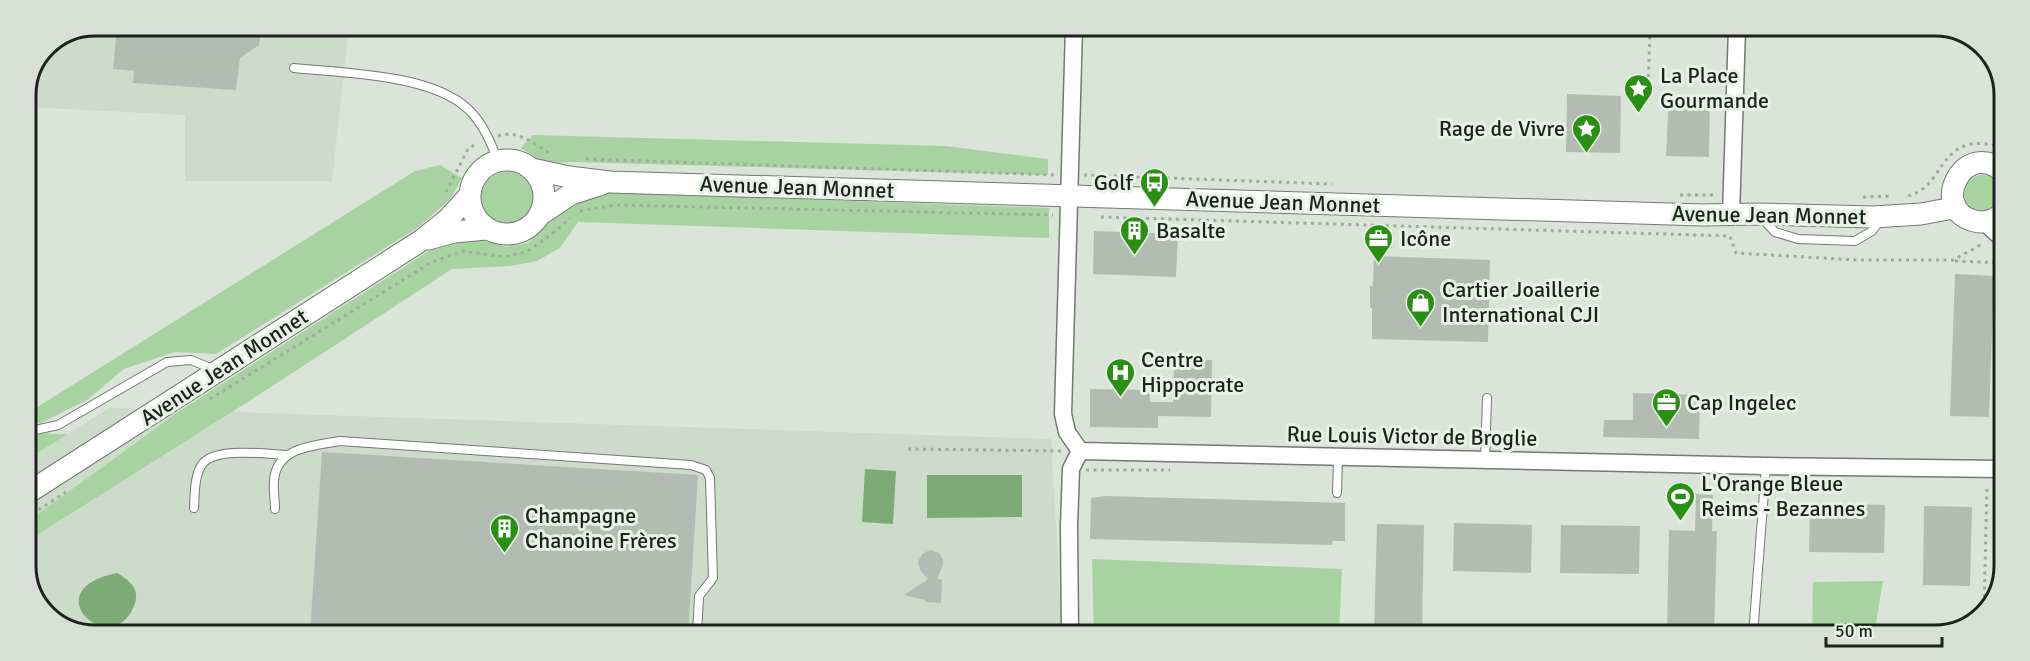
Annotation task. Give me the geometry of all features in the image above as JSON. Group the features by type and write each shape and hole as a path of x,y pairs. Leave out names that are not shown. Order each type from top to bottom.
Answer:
{"street":[{"path":"1070,625 1071,470 1080,451 1067,432 1063,414 1074,36"},
{"path":"1731,205 1737,36"},
{"path":"510,160 532,169 540,179 544,190 541,214 528,228 511,235 498,234 486,229 474,215 469,196 471,184 478,174 487,165 498,161 510,160"},
{"path":"1994,166 1982,163 1975,164 1962,171 1953,183 1955,205 1964,216 1994,232"},
{"name":"Avenue Jean Monnet","path":"532,169 569,177 610,182 1070,196 1731,205 1758,214 1883,216 1921,214 1948,209 1955,205"},
{"name":"Avenue Jean Monnet","path":"541,214 571,194 610,182"},
{"name":"Avenue Jean Monnet","path":"36,488 422,240 447,220 469,196"},
{"name":"Avenue Jean Monnet","path":"422,240 454,232 486,229"},
{"path":"36,474 153,414"},
{"name":"Rue Louis Victor de Broglie","path":"1080,451 1994,469"}],"lane":[{"path":"294,68 374,76 443,91 468,109 489,139 498,161"},
{"path":"36,430 58,425 167,362 191,360 217,372"},
{"path":"1485,460 1486,398"},
{"path":"275,509 274,479 279,462 287,455 305,447 340,441 691,465 705,470 710,478 712,578 699,596 697,625"},
{"path":"194,508 197,478 205,460 224,453 287,455"},
{"path":"1337,493 1338,457"},
{"path":"1754,625 1766,466"}],"path":[{"path":"1648,92 1650,36"},
{"path":"447,220 442,212 441,202 468,149 474,145 505,134 517,134 558,158"},
{"path":"1853,197 1910,196 1926,188 1948,156 1965,145 1977,142 1994,144"},
{"path":"579,159 1070,196 1730,236 1736,253 1856,260 1994,262"},
{"path":"204,403 432,262 463,251 505,257 528,251 577,212 616,205 1070,196 1341,184"},
{"path":"1672,195 1731,205"},
{"path":"1953,260 1994,233"},
{"path":"908,449 1080,451"},
{"path":"1984,599 1986,486"},
{"path":"36,511 69,490"}],"shaded area":[{"path":"348,36 332,181 185,181 185,115 36,108 37,83 40,72 53,53 72,40 83,37"},
{"path":"533,135 946,146 1048,159 1048,175 571,162 546,164 521,148"},
{"path":"440,165 462,178 451,198 420,226 216,354 175,352 124,369 87,400 41,423 36,422 36,408 415,171"},
{"path":"502,172 512,172 526,179 533,198 526,217 512,224 502,224 492,220 485,213 481,203 481,193 485,183 492,176"},
{"path":"1983,175 1994,180 1994,208 1983,213 1976,211 1966,201 1964,194 1966,187 1976,177"},
{"path":"601,192 1049,208 1049,238 578,222 560,248 537,261 510,266 452,269 36,536 36,516 178,412 432,249 477,239 507,247 528,243 560,211"},
{"path":"109,408 1051,439 1061,625 95,625 80,623 62,615 51,605 40,589 37,578 36,454"},
{"path":"36,433 68,434 36,454"},
{"path":"865,469 896,471 893,524 862,522"},
{"path":"927,475 1022,475 1022,517 927,518"},
{"path":"1092,559 1342,569 1339,625 1094,625"},
{"path":"117,573 130,582 135,590 136,600 123,621 113,625 104,625 97,624 85,616 79,605 81,593 92,582"},
{"path":"1883,581 1876,625 1812,625 1813,582"}],"building":[{"path":"116,36 260,36 259,45 240,58 236,90 133,83 134,71 113,69"},
{"path":"1567,94 1621,96 1620,153 1566,152"},
{"path":"1669,97 1710,99 1709,157 1666,156"},
{"name":"Basalte","path":"1094,231 1178,234 1176,277 1093,274"},
{"path":"1374,256 1490,260 1488,342 1372,339 1370,286 1373,286"},
{"path":"1955,274 1994,276 1989,417 1950,416"},
{"name":"Centre Hippocrate","path":"1174,359 1212,360 1211,417 1158,416 1158,428 1090,427 1090,389 1150,390 1150,402 1173,402"},
{"path":"1633,393 1700,395 1699,439 1603,437 1604,420 1633,420"},
{"name":"Champagne Chanoine Frères","path":"322,452 698,475 689,625 311,625"},
{"path":"1696,494 1713,495 1712,531 1717,531 1714,625 1667,625 1669,530 1695,531"},
{"path":"1105,496 1345,503 1345,541 1333,541 1332,545 1090,539 1091,498"},
{"path":"1810,503 1885,505 1884,553 1809,552"},
{"path":"1924,506 1972,507 1970,586 1923,585"},
{"path":"1454,523 1532,525 1531,573 1453,571"},
{"path":"1377,524 1424,525 1422,625 1374,625"},
{"path":"1561,525 1640,526 1639,574 1560,573"},
{"path":"930,550 939,553 943,560 937,579 942,580 941,603 925,602 925,600 904,595 928,579 920,570 918,562 922,554"}],"place":[{"name":"La Place Gourmande","path":"1639,114"},
{"name":"Rage de Vivre","path":"1586,154"},
{"name":"Golf","path":"1154,208"},
{"name":"Basalte","path":"1135,256"},
{"name":"Icône","path":"1379,264"},
{"name":"Cartier Joaillerie International CJI","path":"1421,328"},
{"name":"Centre Hippocrate","path":"1120,398"},
{"name":"Cap Ingelec","path":"1666,428"},
{"name":"L'Orange Bleue Reims - Bezannes","path":"1680,522"},
{"name":"Champagne Chanoine Frères","path":"504,554"}]}
